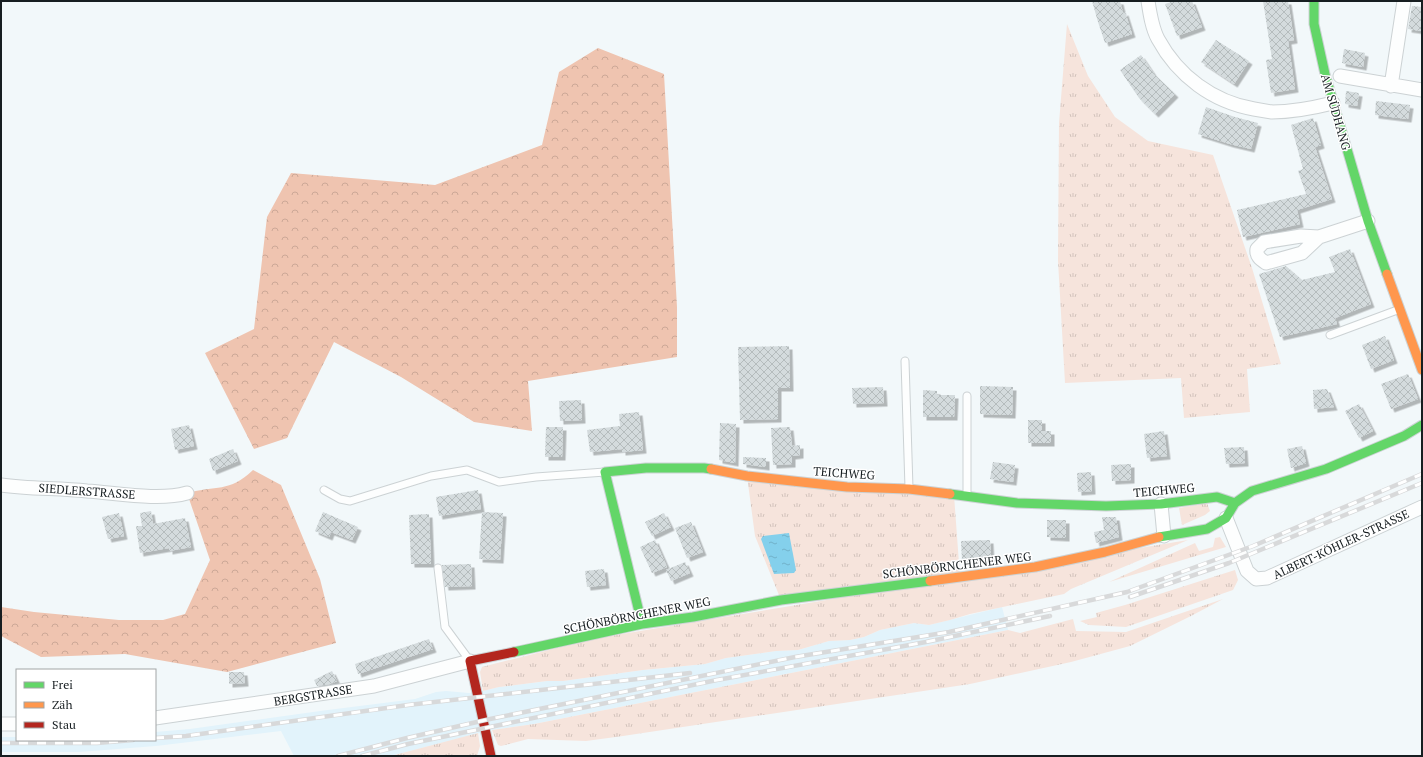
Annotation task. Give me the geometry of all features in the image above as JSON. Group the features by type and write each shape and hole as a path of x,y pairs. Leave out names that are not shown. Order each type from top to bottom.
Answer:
{"street":[{"path":"1148,1 1150,16 1158,38 1170,58 1205,90 1226,102 1247,108 1271,112 1297,110 1333,103"},
{"name":"AM SÜDHANG","path":"1314,1 1314,24 1333,103 1368,221 1422,370"},
{"path":"1391,86 1404,1"},
{"path":"1340,76 1391,86 1422,90"},
{"path":"1318,237 1368,221"},
{"path":"1226,518 1235,502 1252,490 1326,469 1404,436 1422,425"},
{"name":"TEICHWEG","path":"605,472 646,468 704,468 747,476 847,487 909,489 1025,503 1106,506 1161,504 1217,496 1235,502"},
{"path":"605,472 642,624"},
{"name":"SIEDLERSTRASSE","path":"1,486 116,494 174,496 187,493"},
{"path":"1161,504 1164,536"},
{"name":"ALBERT-KÖHLER-STRASSE","path":"1226,518 1247,571 1256,579 1267,578 1422,507"},
{"name":"SCHÖNBÖRNCHENER WEG","path":"470,661 642,624 693,617 781,600 1035,567 1105,552 1164,536 1207,529 1226,518"},
{"path":"470,661 491,756"},
{"name":"BERGSTRASSE","path":"156,718 374,686 470,661"},
{"path":"1,724 16,724"}],"lane":[{"path":"1330,335 1400,309"},
{"path":"905,361 909,489"},
{"path":"966,497 967,396"},
{"path":"324,490 340,499 350,501 431,476 467,470 499,482 536,477 605,472"},
{"path":"438,568 445,627 470,661"}],"shaded area":[{"path":"1002,607 1008,630 534,724 492,730 391,756 294,756 281,731 156,746 79,752 1,752 1,737 16,737 16,741 156,741 156,732 190,729 415,699 436,692 446,691 469,693 499,687 547,681 563,681 643,670 705,664 726,658 776,651 798,650 829,641 850,640 864,637 880,630 914,623 929,625"}],"green space":[{"path":"1067,24 1088,76 1115,117 1148,141 1213,155 1252,268 1281,364 1247,369 1250,412 1184,418 1181,378 1065,383 1058,261 1059,123"},
{"path":"598,48 664,74 677,307 677,357 528,381 532,431 474,422 401,377 334,342 287,438 254,449 205,353 254,329 267,217 291,173 435,185 542,145 559,72"},
{"path":"253,470 281,485 320,579 336,643 227,672 125,654 41,657 1,636 1,607 34,612 119,620 163,620 185,614 210,560 187,493 229,485 237,482"},
{"path":"747,476 954,495 960,577 781,600 755,536"},
{"path":"1207,503 1210,511 1205,515 1182,525 1179,508"},
{"path":"1220,537 1226,547 1109,582 1195,543 1199,551 1213,547 1215,538"},
{"path":"1188,540 1071,589 1064,594 970,614 929,625 914,623 880,630 864,637 850,640 829,641 798,650 776,651 726,658 705,664 643,670 563,681 547,681 499,687 483,691 480,672 482,667 592,639"},
{"path":"1235,570 1238,580 1233,590 1126,627 1089,625 1080,621 1097,617 1096,613"},
{"path":"1223,599 1130,646 1071,662 970,684 586,741 528,739 501,746 498,745 492,730 534,724 1008,630 1020,633 1073,619 1076,631 1126,632"},
{"path":"478,733 480,746 477,756 391,756"}],"water":[{"path":"789,533 796,570 794,573 774,574 761,539 763,536"}],"building":[{"path":"1092,1 1120,1 1123,13 1125,12 1132,34 1105,43"},
{"path":"1174,1 1192,1 1202,27 1177,36 1165,4"},
{"path":"1263,1 1288,1 1294,40 1288,41 1295,89 1271,93 1266,60 1272,59"},
{"path":"1412,6 1422,7 1422,31 1408,29"},
{"path":"1216,40 1249,61 1234,84 1201,62"},
{"path":"1344,49 1365,53 1363,67 1342,63"},
{"path":"1141,55 1154,74 1175,94 1155,114 1139,98 1120,70"},
{"path":"1346,91 1359,93 1357,106 1345,104"},
{"path":"1376,101 1410,105 1408,119 1375,115"},
{"path":"1206,107 1258,123 1251,149 1198,134"},
{"path":"1313,118 1321,145 1315,147 1332,199 1297,210 1300,224 1243,237 1237,210 1306,194 1298,171 1303,169 1291,125"},
{"path":"1350,249 1371,304 1335,318 1337,324 1280,337 1259,274 1286,266 1302,280 1335,272 1329,257"},
{"path":"1385,336 1394,360 1371,369 1362,345"},
{"path":"789,346 790,388 778,388 778,419 740,420 738,347"},
{"path":"1408,374 1418,399 1391,409 1381,384"},
{"path":"980,386 1013,387 1012,415 980,414"},
{"path":"883,387 884,403 853,404 852,388"},
{"path":"1327,389 1334,407 1314,409 1313,390"},
{"path":"923,390 937,391 937,395 955,395 954,417 923,417"},
{"path":"581,400 582,420 560,421 559,401"},
{"path":"1359,404 1373,431 1359,438 1345,411"},
{"path":"639,412 643,450 622,452 622,449 590,452 587,430 620,426 619,414"},
{"path":"1028,420 1042,420 1042,431 1051,431 1051,443 1028,443"},
{"path":"720,423 736,424 735,463 719,460"},
{"path":"189,425 194,446 175,450 171,429"},
{"path":"546,427 563,427 562,457 545,457"},
{"path":"790,427 792,446 800,445 800,455 792,456 792,464 773,465 771,428"},
{"path":"1164,431 1167,456 1147,458 1144,434"},
{"path":"1302,446 1306,463 1291,468 1287,449"},
{"path":"1244,447 1245,463 1226,464 1224,448"},
{"path":"233,449 238,461 213,471 209,459"},
{"path":"743,457 766,458 766,467 743,464"},
{"path":"993,462 1015,465 1013,482 990,479"},
{"path":"1131,464 1131,480 1112,481 1111,465"},
{"path":"1091,472 1092,491 1078,492 1077,473"},
{"path":"478,490 481,509 439,516 436,497"},
{"path":"151,511 153,524 185,518 191,547 169,551 169,548 140,553 136,526 142,526 140,513"},
{"path":"323,512 358,527 352,540 331,532 329,537 315,531"},
{"path":"482,512 503,513 500,560 479,559"},
{"path":"119,513 124,536 108,539 102,517"},
{"path":"664,513 671,527 652,536 645,522"},
{"path":"429,514 431,564 411,564 409,515"},
{"path":"1102,517 1116,517 1119,537 1096,543 1094,532 1104,530"},
{"path":"1047,520 1066,520 1066,538 1047,537"},
{"path":"691,522 703,552 687,558 675,528"},
{"path":"655,540 667,567 652,573 640,547"},
{"path":"990,540 991,560 962,561 961,541"},
{"path":"685,562 690,573 671,581 666,570"},
{"path":"471,564 472,586 445,587 442,565"},
{"path":"604,569 606,585 587,587 585,571"},
{"path":"429,639 433,649 358,674 355,664"},
{"path":"332,671 337,681 330,684 317,686 314,680"},
{"path":"229,672 244,672 245,683 229,684"}],"railway":[{"path":"338,756 490,719 795,657 949,632 1127,592 1253,546 1422,474"},
{"path":"1130,597 1229,563 1422,483"},
{"path":"362,756 408,744 717,680 926,642 1050,616"},
{"path":"156,738 186,736 408,705 690,673"},
{"path":"1,743 97,743 121,741"}],"traffic: fast":[{"path":"1314,1 1314,24 1325,74 1368,221 1387,274"},
{"path":"1159,537 1207,529 1226,518 1235,503 1252,491 1326,469 1404,436 1422,425"},
{"path":"642,624 605,472 646,468 711,469"},
{"path":"950,494 1017,503 1106,506 1161,504 1217,497 1235,503"},
{"path":"514,652 642,624 693,617 781,600 930,581"}],"traffic: slow":[{"path":"1387,274 1422,370"},
{"path":"711,469 747,476 847,487 909,489 950,494"},
{"path":"930,581 1035,567 1105,552 1159,537"}],"traffic: jam":[{"path":"491,756 470,661 514,652"}]}
